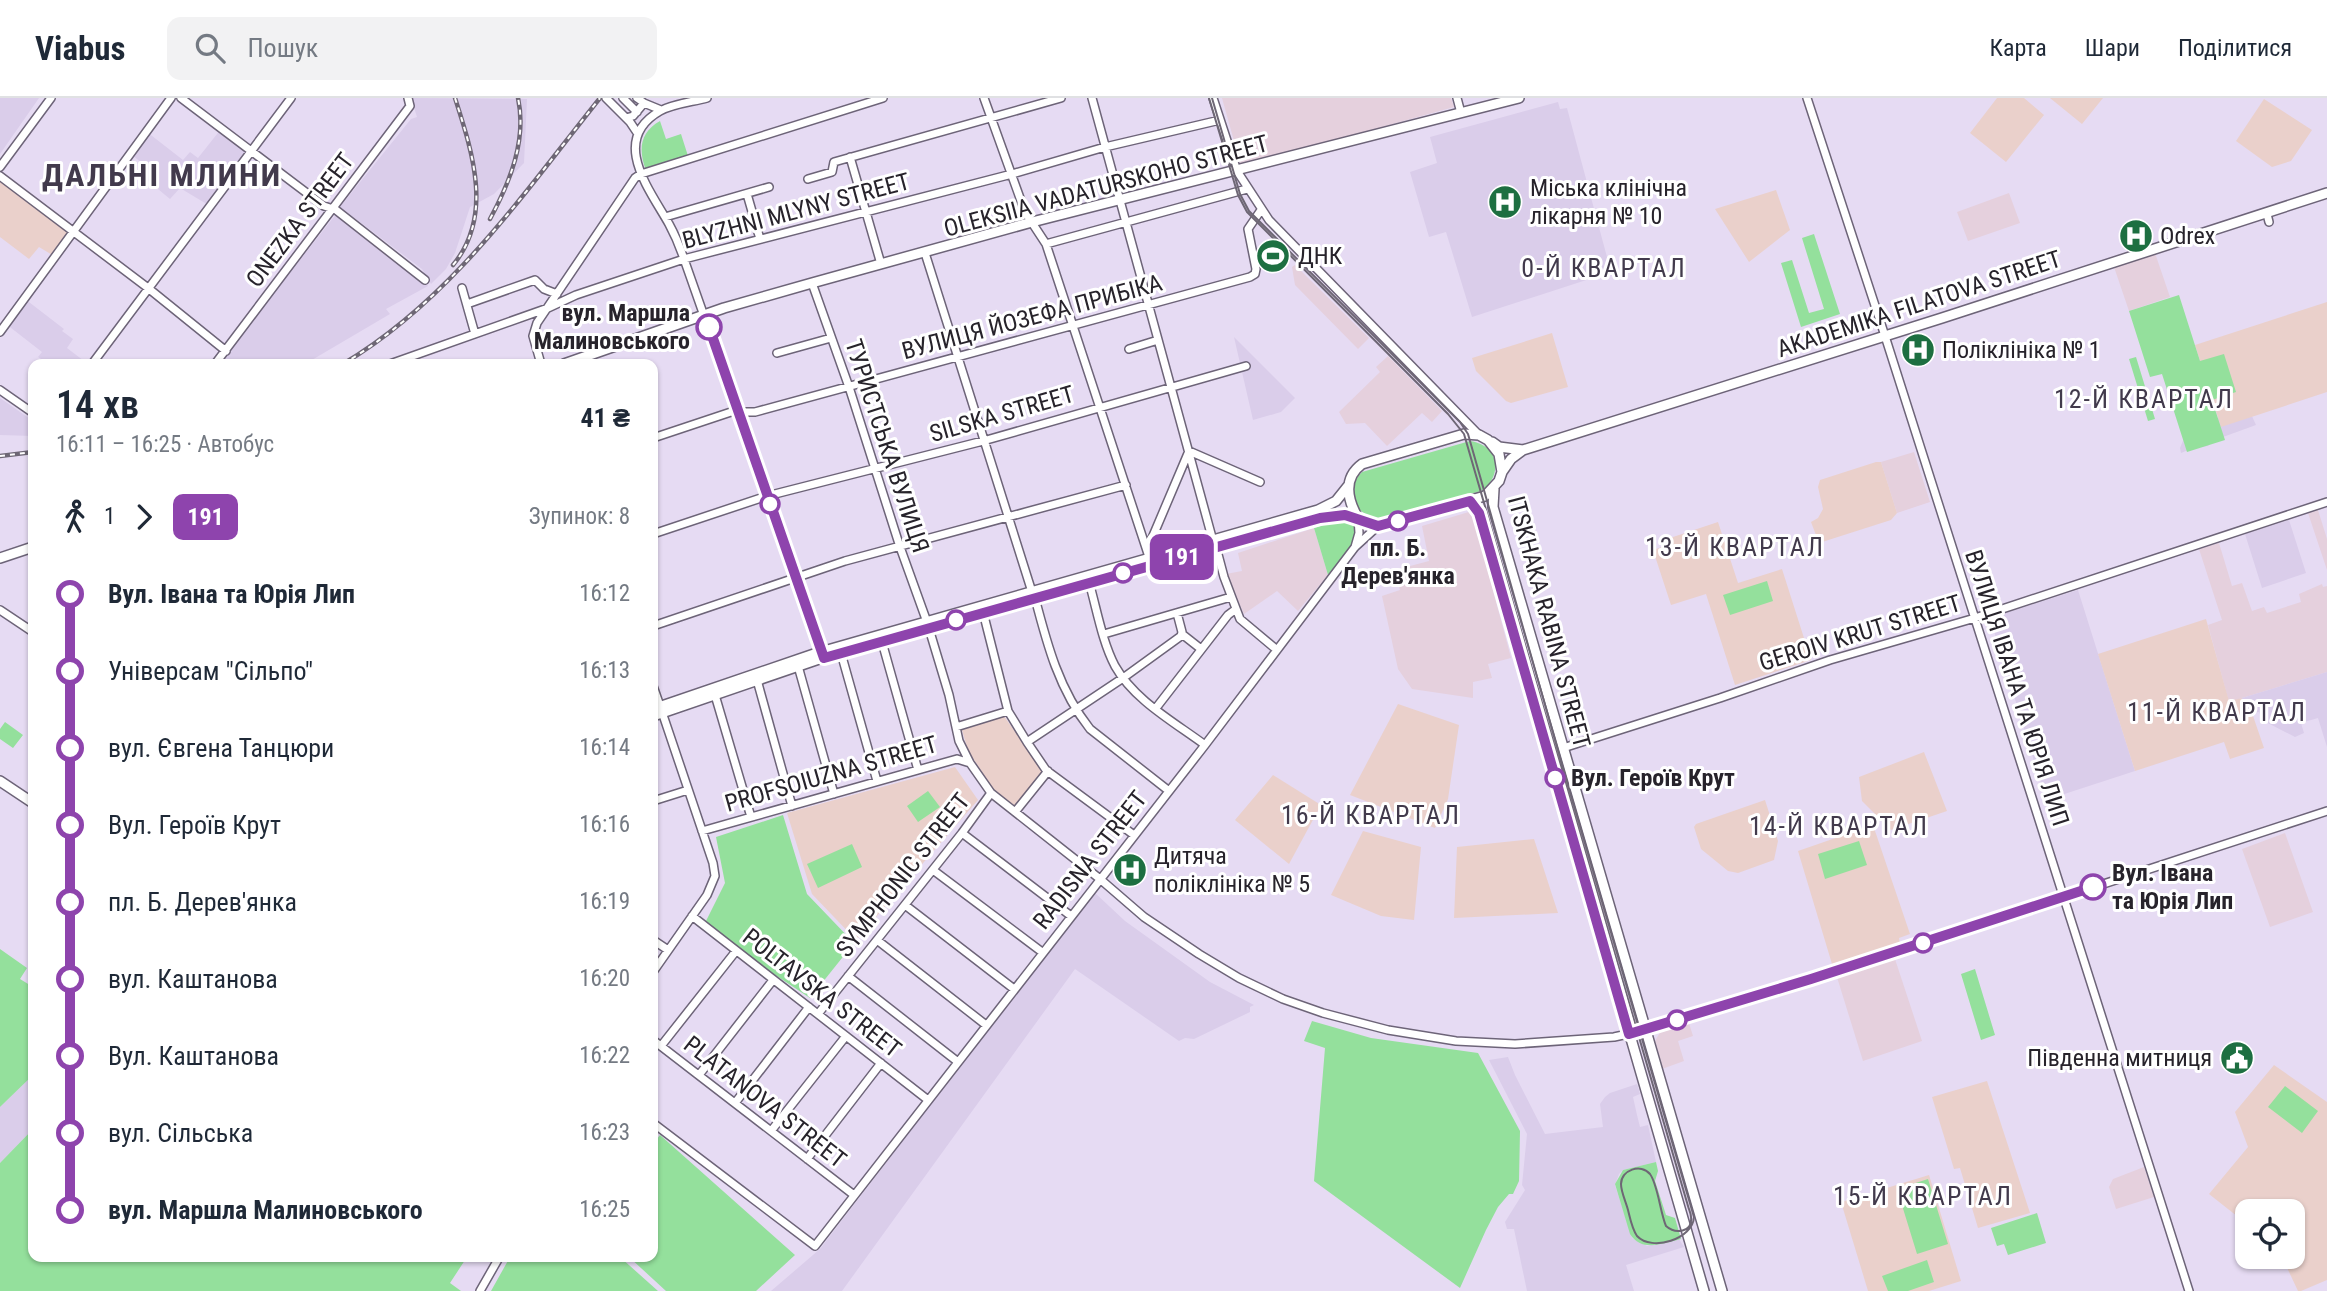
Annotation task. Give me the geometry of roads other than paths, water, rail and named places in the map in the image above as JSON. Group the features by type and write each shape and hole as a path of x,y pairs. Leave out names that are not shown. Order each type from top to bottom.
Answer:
{"main road":[{"name":"OLEKSIIA VADATURSKOHO STREET","path":"578,359 705,314 812,283 1032,222 1519,98"},
{"name":"AKADEMIKA FILATOVA STREET","path":"1494,489 1502,471 1522,450 2195,235 2268,218 2327,193"},
{"path":"1214,544 1318,510 1336,501 1348,486 1355,470 1362,464 1457,436 1483,438 1499,446 1522,450"},
{"path":"1483,438 1499,454 1502,471"},
{"path":"1348,486 1351,506 1358,518"},
{"path":"658,711 715,695 823,655 882,642 928,625 983,612 1150,558 1334,515 1358,518 1378,526 1470,501 1494,489"},
{"name":"ITSKHAKA RABINA STREET","path":"1494,489 1493,507 1722,1291"},
{"name":"ITSKHAKA RABINA STREET","path":"1470,501 1479,513 1704,1291"},
{"path":"0,558 28,549"},
{"path":"658,711 823,655 1033,595 1089,582 1150,558"},
{"path":"0,781 28,800"}],"street":[{"path":"0,167 51,98"},
{"path":"0,332 171,98"},
{"path":"181,98 324,206 334,208 425,280"},
{"path":"96,359 291,98"},
{"name":"ONEZKA STREET","path":"219,359 410,106 408,98"},
{"path":"606,98 638,134"},
{"path":"623,98 637,112"},
{"path":"707,98 661,110 638,134 635,151 641,174 665,217 705,314 823,655"},
{"path":"540,359 533,336 537,323 632,182 641,174 883,98"},
{"path":"984,98 1025,212 1042,234 1046,244 1150,558"},
{"path":"808,179 832,172 834,162 1061,98"},
{"path":"1092,98 1214,544 1231,597 1236,610 1248,626 1277,650"},
{"path":"1213,98 1237,171 1261,210 1483,438"},
{"path":"1457,98 1461,113"},
{"name":"ВУЛИЦЯ ІВАНА ТА ЮРІЯ ЛИП","path":"1807,98 2189,1291"},
{"path":"626,118 637,112 640,101 661,110"},
{"name":"BLYZHNI MLYNY STREET","path":"404,359 548,308 576,295 684,259 1012,174 1105,147 1220,120"},
{"path":"850,157 881,264"},
{"path":"0,176 74,230 226,351"},
{"path":"665,217 769,187"},
{"path":"1046,244 1247,189"},
{"path":"747,194 760,239"},
{"name":"ВУЛИЦЯ ЙОЗЕФА ПРИБІКА","path":"658,436 731,412 755,412 1250,277 1255,274 1256,269 1248,229 1261,210"},
{"path":"925,253 983,441 1010,518 1051,657 1075,709 1090,729 1168,791"},
{"path":"467,304 535,280 544,289 557,294"},
{"name":"ТУРИСТСЬКА ВУЛИЦЯ","path":"812,283 928,625 960,741 970,763 990,793 1144,917 1239,978 1283,999 1347,1020 1415,1036 1479,1043 1556,1042 1629,1034 1932,940 2327,811"},
{"path":"462,288 475,334"},
{"path":"777,353 831,338"},
{"path":"1129,349 1158,340"},
{"name":"SILSKA STREET","path":"658,532 767,496 983,441 1246,366"},
{"path":"0,390 28,410"},
{"path":"1189,451 1261,482"},
{"path":"1150,558 1189,451"},
{"path":"658,624 845,561 1126,485"},
{"name":"GEROIV KRUT STREET","path":"1563,748 1830,660 1975,618 2327,502"},
{"path":"1355,547 1359,533 1358,518"},
{"name":"RADISNA STREET","path":"658,1127 814,1246 1205,745 1355,547 1378,526"},
{"path":"1089,582 1104,634 1115,665 1123,678 1156,708 1205,745"},
{"path":"1104,634 1231,597"},
{"path":"0,610 28,629"},
{"path":"1156,708 1228,615 1236,610"},
{"path":"983,612 1008,710 1027,742 1048,771 1134,835"},
{"path":"1177,613 1182,634 1201,649"},
{"path":"1027,742 1123,678 1182,634"},
{"path":"882,642 918,770"},
{"path":"841,653 877,781"},
{"path":"798,666 834,794"},
{"path":"757,680 792,806"},
{"path":"715,695 751,817"},
{"path":"956,727 1008,710"},
{"path":"658,714 688,790 713,863 715,877 706,895 658,965"},
{"name":"PROFSOIUZNA STREET","path":"702,831 957,759 970,763"},
{"path":"1015,812 1048,771"},
{"path":"658,799 688,790"},
{"name":"SYMPHONIC STREET","path":"818,1014 962,833 990,793"},
{"path":"962,833 1071,916"},
{"path":"933,870 1042,953"},
{"path":"905,905 1014,989"},
{"name":"POLTAVSKA STREET","path":"692,916 928,1100"},
{"path":"877,940 986,1025"},
{"path":"658,943 668,950"},
{"path":"661,1046 736,951"},
{"path":"848,976 958,1062"},
{"path":"699,1075 773,979"},
{"path":"735,1103 809,1007"},
{"path":"771,1131 846,1036"},
{"name":"PLATANOVA STREET","path":"658,1044 854,1195"},
{"path":"807,1159 881,1063"},
{"path":"480,1291 497,1262"}],"tram line":[{"path":"1209,98 1238,195 1247,212 1448,414 1464,434 1691,1222 1686,1229 1678,1231 1666,1226 1655,1185 1650,1174 1642,1169 1632,1170 1624,1175 1622,1190 1637,1236 1652,1243 1671,1241 1687,1232 1694,1217 1468,434 1460,422 1249,211 1240,194 1212,98"}],"railway":[{"path":"453,265 466,246 476,205 473,161 455,98"},
{"path":"490,219 515,160 520,129 518,98"},
{"path":"350,359 418,309 451,277 513,207 600,98"},
{"path":"0,456 28,453"}],"place":[{"name":"Міська клінічна лікарня № 10","path":"1505,202"},
{"name":"Odrex","path":"2136,236"},
{"name":"ДНК","path":"1273,256"},
{"name":"вул. Маршла Малиновського","path":"709,327"},
{"name":"Поліклініка № 1","path":"1918,350"},
{"name":"пл. Б. Дерев'янка","path":"1398,521"},
{"name":"Вул. Героїв Крут","path":"1555,778"},
{"name":"Дитяча поліклініка № 5","path":"1130,870"},
{"name":"Вул. Івана та Юрія Лип","path":"2093,887"},
{"name":"Південна митниця","path":"2237,1058"}],"district":[{"name":"ДАЛЬНІ МЛИНИ","path":"162,175"},
{"name":"0-Й КВАРТАЛ","path":"1604,268"},
{"name":"12-Й КВАРТАЛ","path":"2144,399"},
{"name":"13-Й КВАРТАЛ","path":"1735,547"},
{"name":"11-Й КВАРТАЛ","path":"2217,712"},
{"name":"16-Й КВАРТАЛ","path":"1371,815"},
{"name":"14-Й КВАРТАЛ","path":"1839,826"},
{"name":"15-Й КВАРТАЛ","path":"1923,1196"}]}
